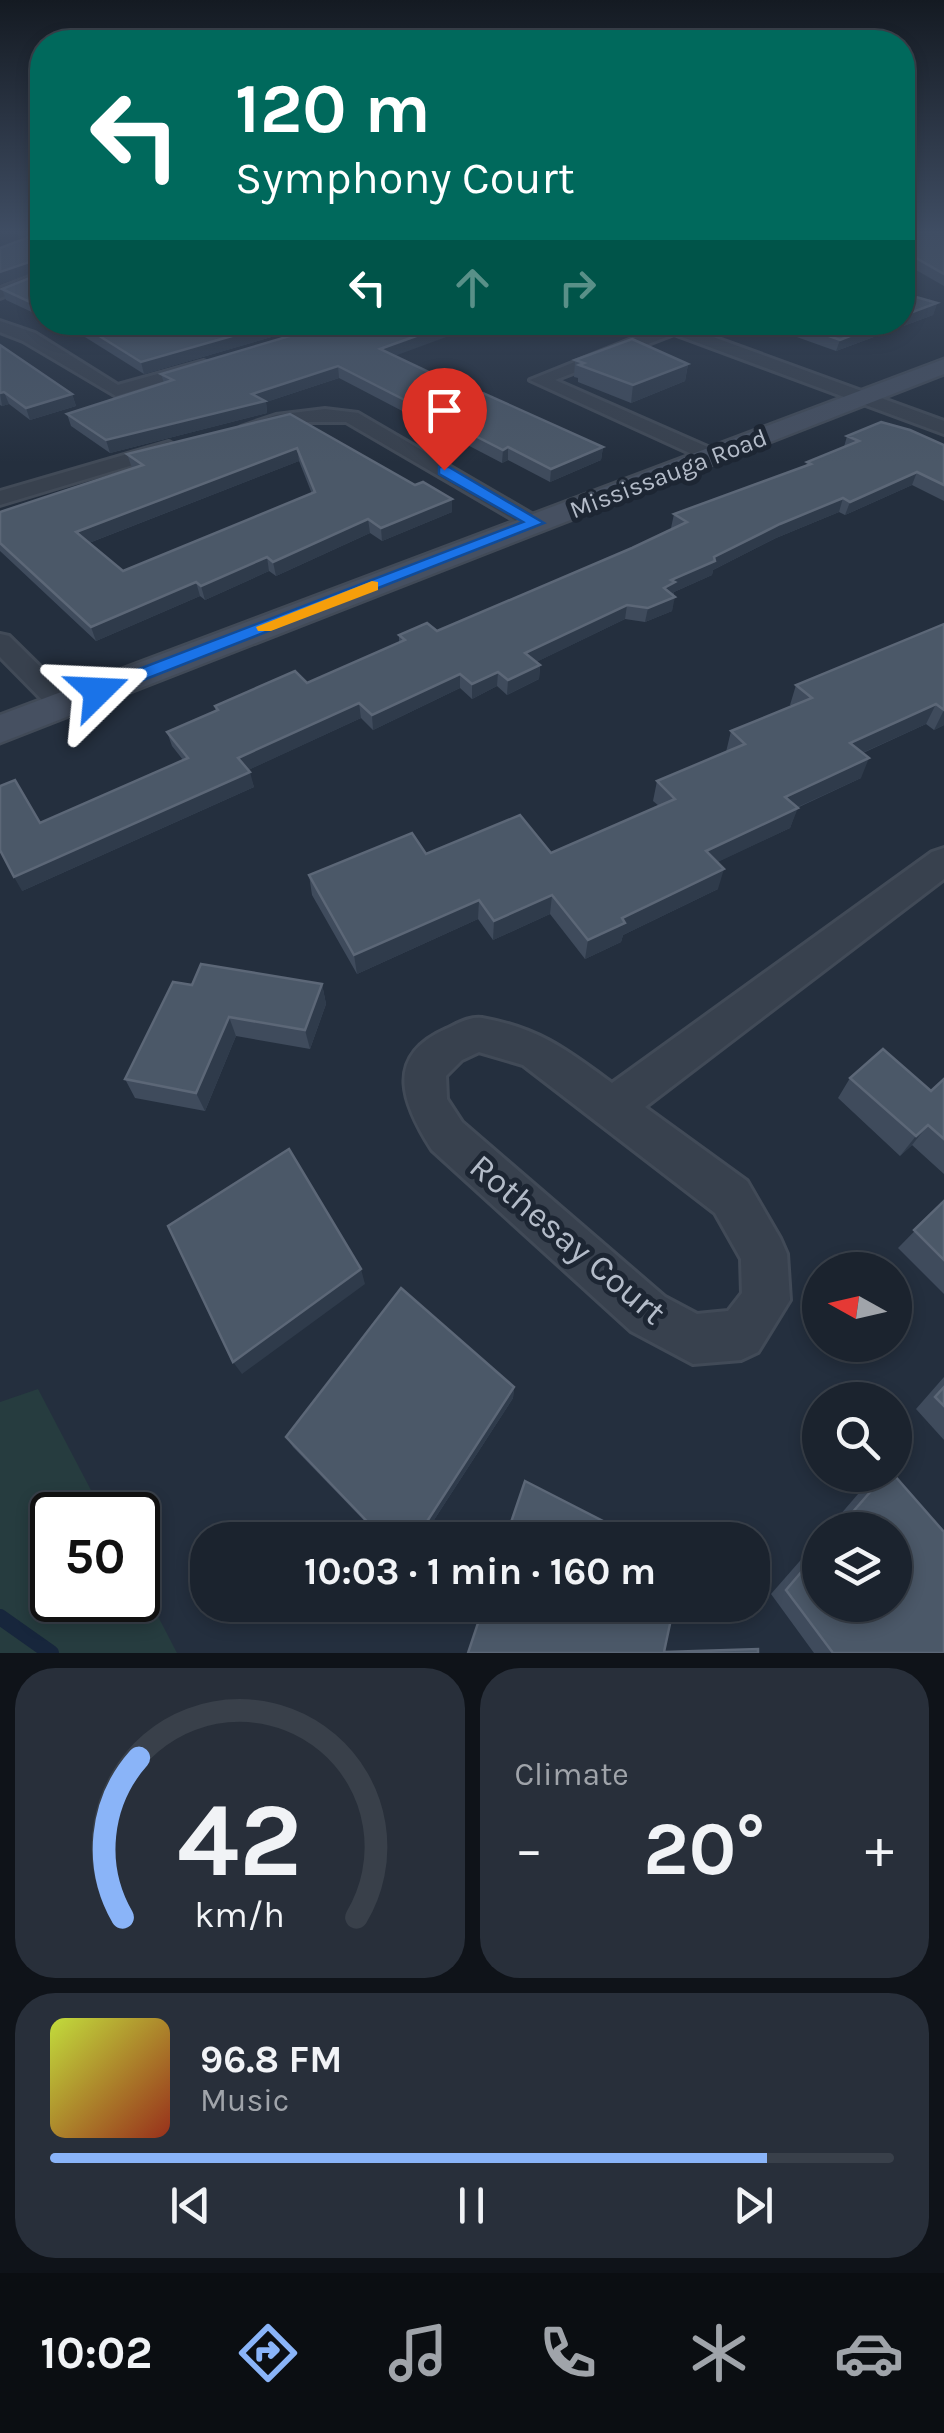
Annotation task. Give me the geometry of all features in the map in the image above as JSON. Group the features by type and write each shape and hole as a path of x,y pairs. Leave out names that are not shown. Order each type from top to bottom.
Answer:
{"main road":[{"name":"Mississauga Road","path":"0,730 944,366"}],"street":[{"path":"0,326 28,338 116,391 223,360"},
{"path":"642,335 538,380 712,456"},
{"path":"692,335 944,428"},
{"path":"228,433 300,415 328,413 352,418 536,523"},
{"path":"0,498 102,464 192,442"},
{"path":"0,642 62,705"},
{"path":"614,1106 944,861"},
{"name":"Rothesay Court","path":"477,1034 535,1050 614,1106 732,1197 764,1254 766,1300 741,1335 693,1339 648,1314 447,1136 426,1104 426,1069 448,1046 477,1034"}],"green space":[{"path":"38,1389 92,1492 30,1492 30,1622 160,1620 177,1653 0,1653 0,1402"}],"building":[{"path":"98,335 236,335 141,362"},
{"path":"293,335 419,335 380,349 477,395 483,393 603,447 551,469 508,447 503,450 338,366 252,394 265,401 106,440 67,414 173,380 161,374"},
{"path":"826,335 853,335 840,340"},
{"path":"632,339 688,364 633,385 579,365 584,363 575,360"},
{"path":"0,345 72,394 26,408 0,393"},
{"path":"290,414 415,485 423,482 452,499 381,528 368,519 273,562 267,557 201,586 196,582 91,627 0,543 0,512 143,465 127,454","holes":["297,448 315,492 123,571 76,532"]},
{"path":"881,422 944,445 944,485 917,472 850,502 843,498 780,524 714,557 715,561 671,580 675,582 664,588 675,597 648,608 627,605 525,653 540,665 508,680 498,672 472,684 460,674 372,715 359,703 238,758 250,772 14,877 0,850 0,786 15,780 40,823 188,758 167,732 218,710 215,706 295,671 307,683 405,640 399,635 427,623 437,631 632,548 687,522 674,514 811,464 807,462 859,441 847,436"},
{"path":"944,624 944,710 936,704 850,743 869,758 785,797 798,808 706,851 724,869 622,918 625,923 588,940 552,895 494,921 479,900 354,955 309,875 412,833 426,854 520,815 551,853 675,799 657,781 745,744 731,731 812,698 796,685"},
{"path":"201,964 322,984 305,1030 229,1017 196,1093 125,1079 173,982 192,985"},
{"path":"883,1049 931,1091 944,1079 944,1139 928,1125 916,1136 850,1078"},
{"path":"289,1149 361,1269 233,1362 168,1226"},
{"path":"944,1201 944,1260 914,1230"},
{"path":"401,1288 514,1387 427,1522 368,1522 286,1437"},
{"path":"944,1387 944,1406 935,1397"},
{"path":"525,1481 605,1522 511,1522"},
{"path":"870,1492 909,1492 944,1532 944,1653 833,1653 810,1622 912,1622 912,1512 853,1512"},
{"path":"802,1571 802,1611 786,1590"},
{"path":"478,1622 670,1622 664,1652 758,1649 758,1653 468,1653"}],"waterway":[{"path":"0,1617 51,1653"}],"slow traffic":[{"path":"265,627 372,586"}],"route":[{"path":"98,691 536,523 444,470"}]}
